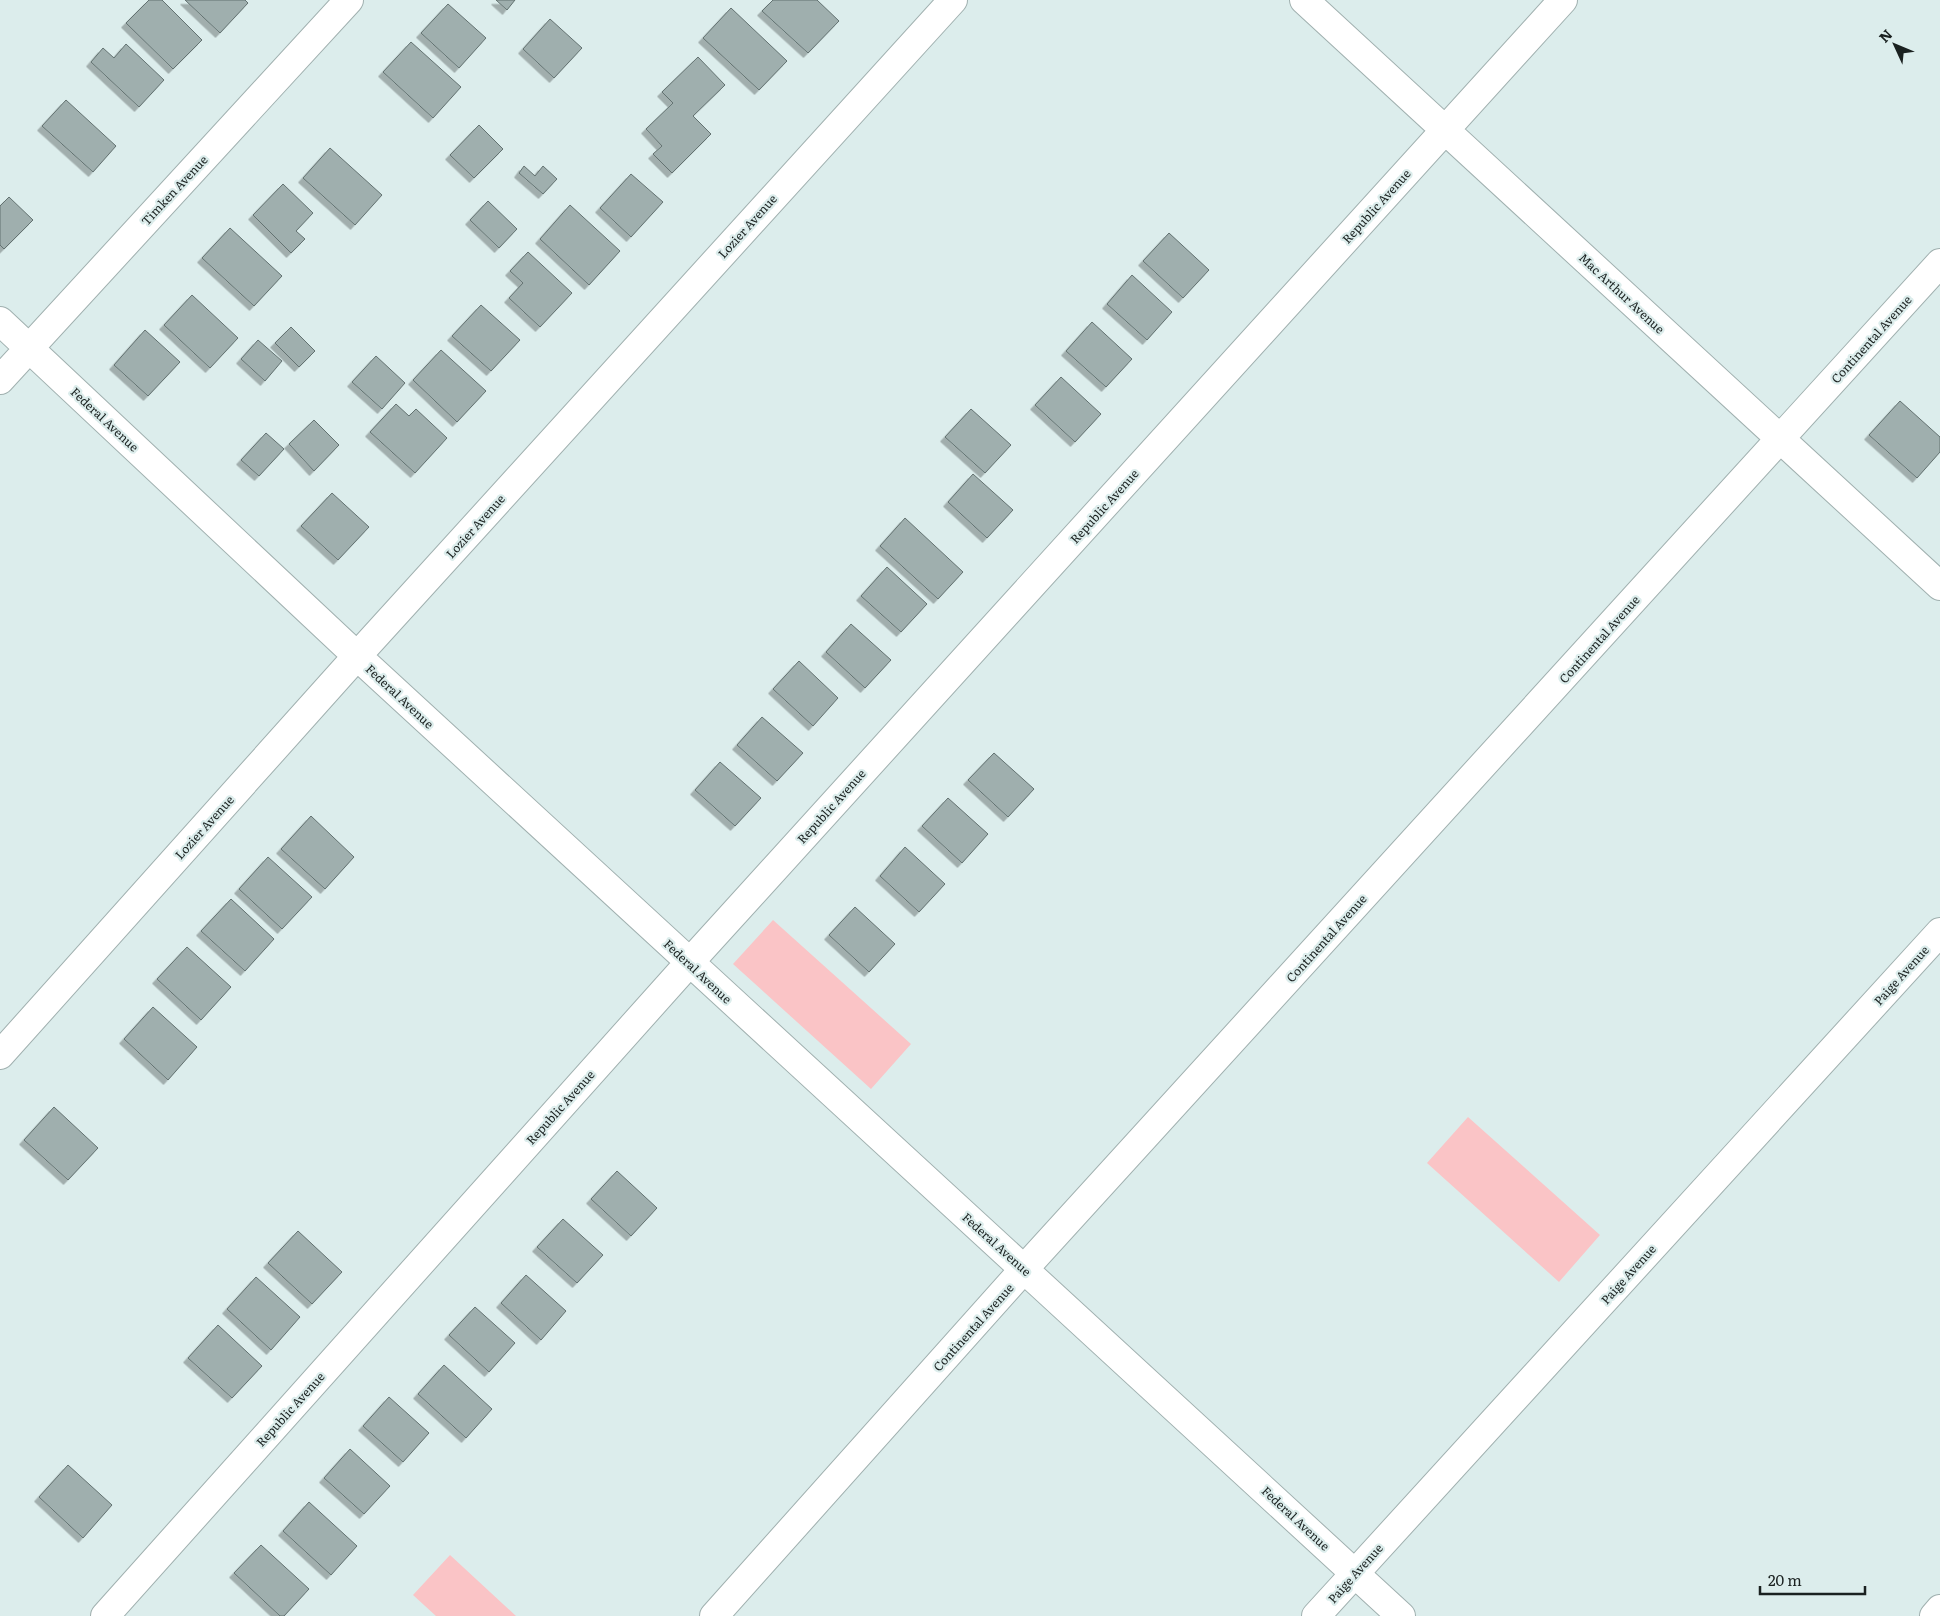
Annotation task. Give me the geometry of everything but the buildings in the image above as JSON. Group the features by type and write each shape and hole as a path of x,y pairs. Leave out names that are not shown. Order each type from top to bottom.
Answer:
{"street":[{"name":"Timken Avenue","path":"0,380 349,0"},
{"name":"Lozier Avenue","path":"0,1055 356,656 953,0"},
{"name":"Mac Arthur Avenue","path":"1304,0 1940,586"},
{"name":"Republic Avenue","path":"105,1616 689,963 1563,0"},
{"name":"Continental Avenue","path":"714,1616 1024,1269 1781,440 1940,262"},
{"name":"Federal Avenue","path":"0,321 356,656 1401,1616"},
{"name":"Paige Avenue","path":"1316,1616 1940,932"},
{"path":"1934,1616 1940,1609"}],"shaded area":[{"path":"773,920 911,1044 871,1089 733,964"},
{"path":"1468,1117 1600,1235 1559,1282 1427,1163"},
{"path":"450,1555 516,1616 436,1616 413,1595"}]}
